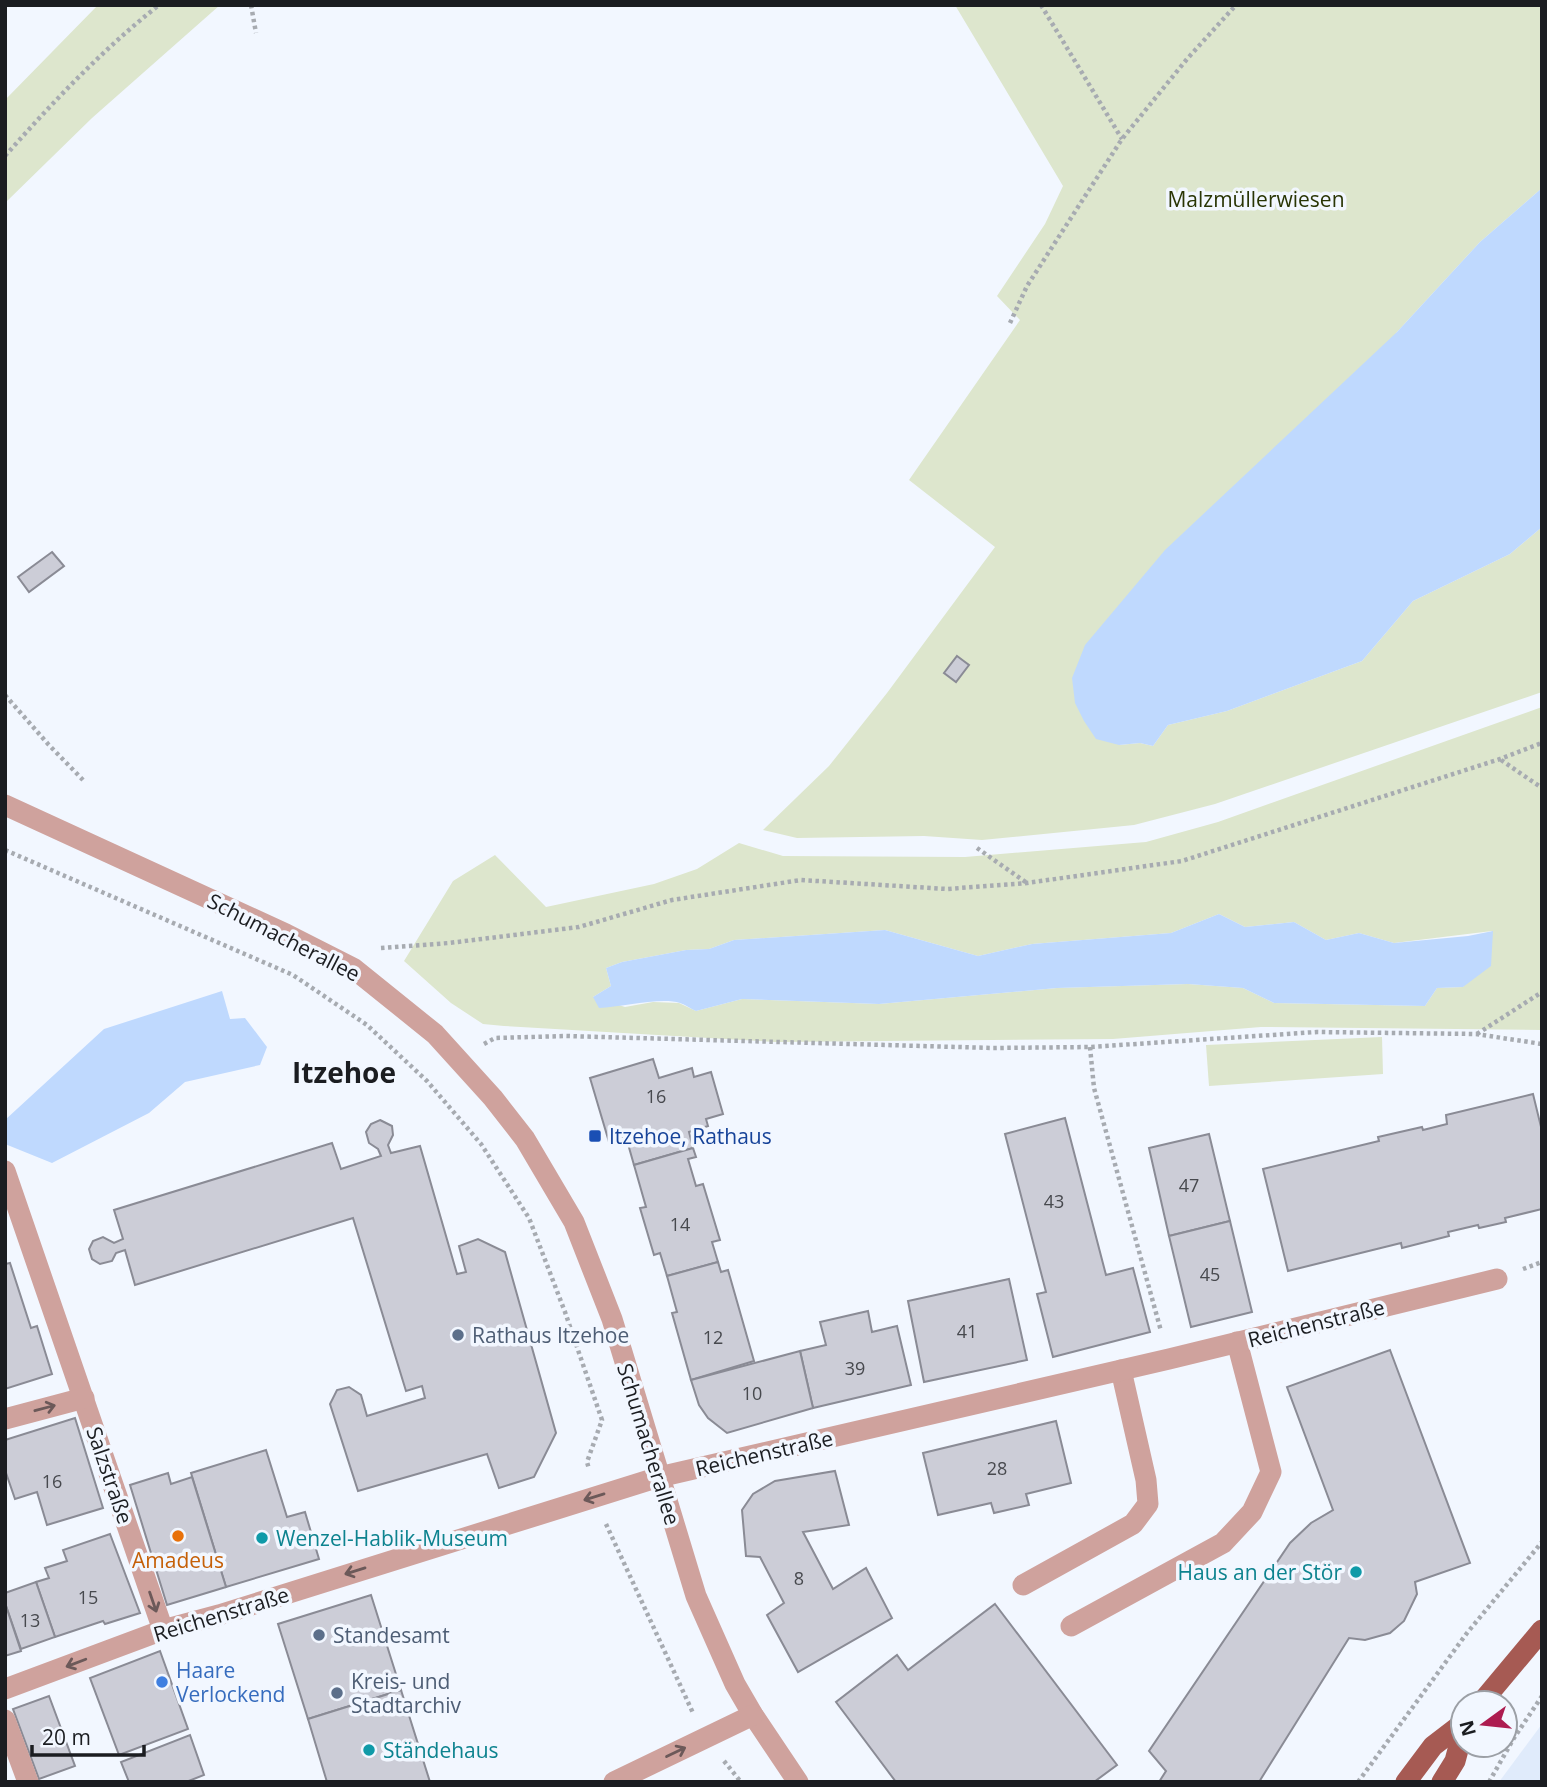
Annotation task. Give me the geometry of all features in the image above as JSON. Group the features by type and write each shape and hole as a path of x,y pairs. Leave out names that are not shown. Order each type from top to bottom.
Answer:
{"main road":[{"path":"1493,1689 1542,1630"},
{"path":"1406,1782 1433,1746 1449,1734"},
{"path":"1442,1782 1456,1759"}],"street":[{"name":"Schumacherallee","path":"5,805 286,934 353,968 458,1056 525,1139 574,1222 612,1318 696,1596 735,1684 797,1782"},
{"path":"5,1171 84,1398"},
{"name":"Reichenstraße","path":"5,1689 163,1630 219,1615 659,1477 1169,1359 1497,1279"},
{"path":"1071,1626 1223,1543 1252,1512 1271,1472 1237,1342"},
{"path":"1023,1585 1133,1524 1147,1504 1146,1480 1121,1370"},
{"name":"Salzstraße","path":"5,1419 84,1398 163,1630"},
{"path":"614,1782 753,1715"},
{"path":"5,1720 28,1782"}],"path":[{"path":"5,156 83,71 159,5"},
{"path":"251,5 256,33"},
{"path":"1041,5 1122,139"},
{"path":"1010,323 1027,286 1122,139 1187,59 1236,5"},
{"path":"5,695 83,780"},
{"path":"381,948 449,943 579,927 672,900 801,880 947,890 1027,883 1182,861 1500,760 1542,743"},
{"path":"1500,760 1542,788"},
{"path":"977,848 1027,883"},
{"path":"5,850 293,975 367,1025 427,1081 481,1144 530,1218 602,1420 587,1462 609,1533 691,1709 741,1782"},
{"path":"1476,1034 1542,992"},
{"path":"458,1056 495,1038 566,1036 993,1048 1090,1047 1317,1032 1476,1034 1542,1044"},
{"path":"1090,1047 1094,1088 1169,1359"},
{"path":"1358,1782 1475,1622 1542,1542"},
{"path":"1489,1782 1542,1696"}],"shaded area":[{"path":"1542,1724 1542,1782 1499,1782 1516,1759 1519,1759 1519,1755"}],"green space":[{"path":"98,5 220,5 92,118 5,203 5,100"},
{"name":"Malzmüllerwiesen","path":"955,5 1542,5 1542,188 1480,242 1397,332 1119,745 1140,743 1153,746 1168,725 1227,711 1362,661 1413,601 1510,554 1542,527 1542,692 1215,804 1134,825 982,840 924,836 797,838 763,830 829,766 887,693 995,547 909,480 1020,320 997,296 1045,224 1063,186"},
{"path":"1542,707 1542,1030 1261,1027 1113,1039 776,1042 504,1026 483,1024 451,1003 404,961 453,881 495,855 546,907 654,884 697,869 739,843 783,856 965,857 1146,842 1218,822","holes":["1219,914 1245,927 1294,922 1326,940 1359,933 1394,943 1492,931 1463,987 1437,988 1425,1006 1274,1003 1243,988 1188,984 1057,988 879,1004 742,999 696,1011 679,1003 653,1002 625,1007 593,997 611,986 606,968 622,962 686,950 709,949 734,940 885,930 978,956 1032,944 1171,933"]},
{"path":"1382,1037 1383,1074 1209,1086 1206,1045"}],"water":[{"path":"1542,188 1542,527 1510,554 1413,601 1362,661 1227,711 1168,725 1153,746 1140,743 1119,745 1096,739 1075,703 1072,678 1085,645 1165,550 1397,332 1480,242"},
{"path":"1219,914 1245,927 1294,922 1326,940 1359,933 1394,943 1493,931 1491,966 1463,987 1437,988 1425,1006 1274,1003 1243,988 1188,984 1057,988 879,1004 742,999 696,1011 672,1001 599,1008 593,997 611,986 606,968 622,962 686,950 709,949 734,940 885,930 978,956 1032,944 1171,933"},
{"path":"222,991 230,1019 245,1018 267,1047 260,1065 185,1082 149,1113 52,1163 5,1144 5,1120 104,1029"}],"building":[{"path":"52,552 64,566 29,592 18,577"},
{"path":"957,656 969,665 956,682 944,673"},
{"path":"653,1059 659,1078 692,1068 694,1077 711,1072 723,1114 706,1119 708,1126 689,1132 693,1148 634,1165 626,1137 609,1142 590,1078"},
{"path":"1533,1094 1542,1131 1542,1209 1505,1218 1506,1222 1448,1232 1449,1236 1402,1248 1401,1243 1288,1271 1263,1169 1379,1141 1378,1137 1447,1124 1446,1115"},
{"path":"1065,1118 1106,1275 1133,1268 1150,1332 1053,1357 1037,1294 1046,1292 1005,1134"},
{"name":"Rathaus Itzehoe","path":"380,1120 392,1126 393,1135 388,1145 391,1153 420,1146 457,1274 466,1272 459,1246 478,1239 505,1252 556,1433 534,1477 499,1488 487,1454 358,1491 330,1404 337,1390 349,1387 361,1395 367,1416 425,1398 422,1386 406,1391 353,1218 135,1285 125,1250 116,1253 112,1261 100,1264 92,1259 89,1249 93,1241 103,1237 114,1243 123,1239 114,1210 332,1143 341,1169 381,1156 378,1149 369,1143 366,1132 371,1124"},
{"path":"1209,1134 1230,1221 1169,1236 1149,1148"},
{"path":"693,1148 696,1157 688,1159 696,1186 703,1184 720,1240 712,1242 718,1262 667,1276 660,1253 654,1255 640,1208 646,1207 634,1165"},
{"path":"1230,1221 1252,1312 1191,1327 1169,1236"},
{"path":"718,1262 721,1272 728,1270 754,1361 691,1380 672,1313 677,1312 667,1276"},
{"path":"10,1263 31,1328 37,1326 52,1374 5,1389 5,1264"},
{"path":"1009,1279 1027,1360 924,1382 908,1301"},
{"path":"868,1311 872,1332 897,1326 911,1385 813,1408 800,1351 826,1345 820,1322"},
{"name":"Haus an der Stör","path":"1390,1350 1470,1563 1415,1582 1417,1594 1404,1621 1390,1633 1365,1640 1349,1638 1259,1782 1159,1782 1166,1771 1149,1751 1290,1543 1311,1523 1333,1510 1287,1387"},
{"path":"800,1351 813,1408 727,1433 708,1418 699,1405 691,1380"},
{"path":"75,1418 103,1508 47,1525 37,1492 15,1499 5,1470 5,1440"},
{"path":"1056,1421 1071,1483 1026,1494 1029,1505 994,1513 991,1503 938,1515 923,1453"},
{"name":"Wenzel-Hablik-Museum","path":"266,1450 287,1517 305,1512 319,1559 226,1587 191,1473"},
{"path":"835,1471 849,1525 803,1532 833,1589 866,1568 892,1618 798,1672 767,1615 784,1603 760,1557 746,1556 742,1510 753,1494 775,1481"},
{"name":"Amadeus","path":"168,1473 171,1484 192,1477 226,1587 167,1605 130,1485"},
{"path":"110,1534 140,1613 105,1624 103,1621 55,1637 36,1582 49,1578 45,1568 67,1561 63,1550"},
{"path":"36,1582 55,1637 21,1649 5,1603 5,1593"},
{"path":"371,1595 401,1690 308,1719 278,1624"},
{"path":"5,1603 21,1651 5,1656"},
{"path":"995,1604 1117,1765 1094,1782 896,1782 836,1702 897,1655 908,1670"},
{"path":"160,1651 188,1729 119,1755 90,1678"},
{"name":"Ständehaus","path":"401,1690 430,1782 327,1782 308,1719"},
{"path":"49,1696 75,1766 39,1779 13,1709"},
{"path":"190,1735 204,1775 186,1782 129,1782 121,1762"}],"place":[{"name":"Itzehoe, Rathaus","path":"595,1136"},
{"name":"Rathaus Itzehoe","path":"458,1335"},
{"name":"Amadeus","path":"178,1536"},
{"name":"Wenzel-Hablik-Museum","path":"262,1538"},
{"name":"Haus an der Stör","path":"1356,1572"},
{"name":"Standesamt","path":"319,1635"},
{"name":"Haare Verlockend","path":"162,1682"},
{"name":"Kreis- und Stadtarchiv","path":"337,1693"},
{"name":"Ständehaus","path":"369,1750"}],"district":[{"name":"Itzehoe","path":"344,1072"}]}
